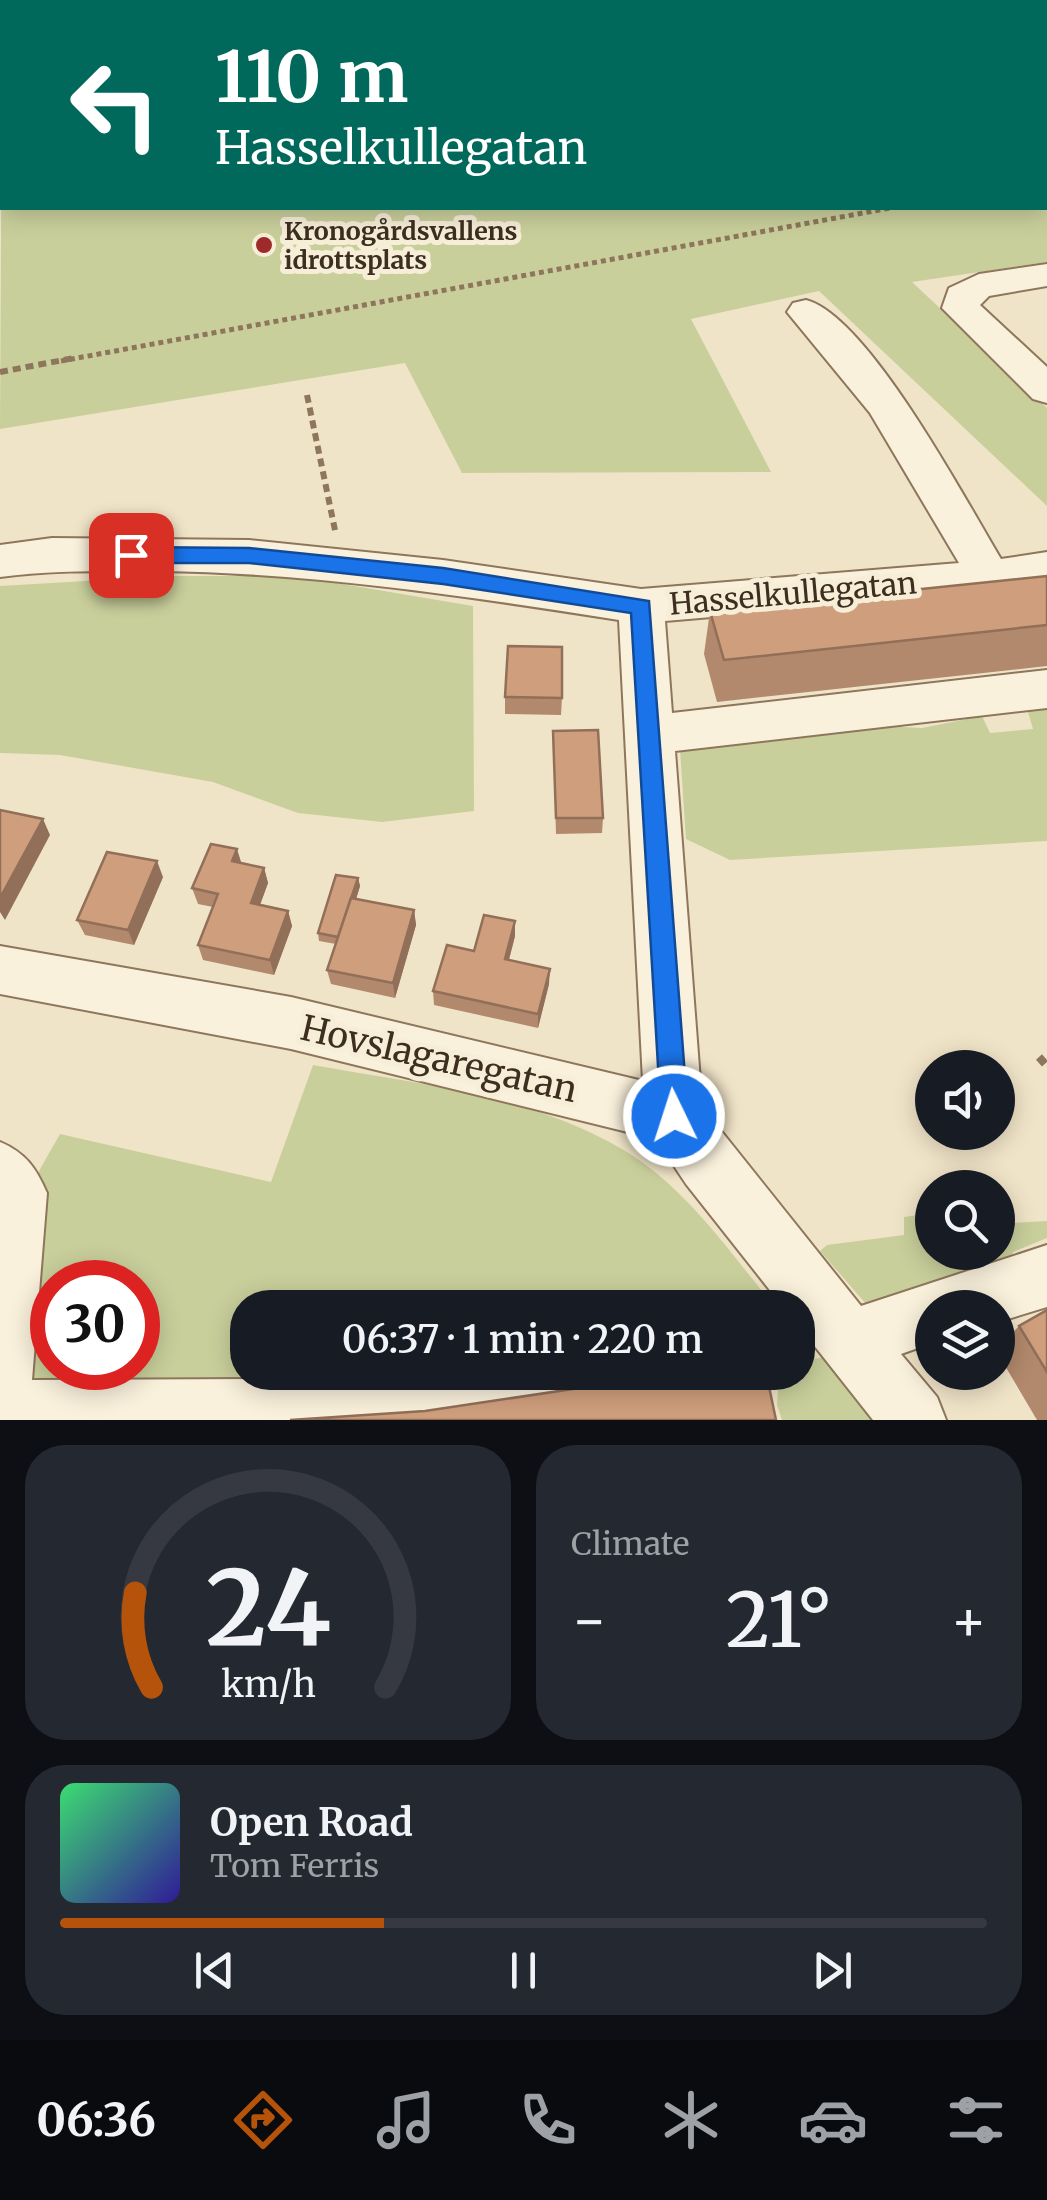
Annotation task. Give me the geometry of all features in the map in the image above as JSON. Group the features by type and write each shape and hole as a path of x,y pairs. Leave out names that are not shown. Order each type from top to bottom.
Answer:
{"street":[{"path":"1047,275 979,286 962,296 960,308 1047,390"},
{"path":"806,312 832,335 886,406 989,578"},
{"name":"Hasselkullegatan","path":"0,561 52,554 249,556 443,576 641,606 989,578 1047,568"},
{"path":"641,606 674,1116 828,1333 914,1420"},
{"path":"649,735 1047,689"},
{"name":"Hovslagaregatan","path":"0,970 290,1023 674,1116"},
{"path":"0,1171 17,1193 0,1382"},
{"path":"1002,1290 1047,1276"},
{"path":"828,1333 915,1315"},
{"path":"0,1413 284,1411 486,1390"}],"path":[{"path":"0,372 879,210"},
{"path":"306,396 342,566"},
{"path":"1040,1057 1047,1066"}],"green space":[{"path":"1,210 1047,210 1047,262 912,282 1047,408 1047,506 819,291 691,319 771,472 462,473 405,363 0,429"},
{"path":"171,576 295,576 473,606 474,811 382,822 298,813 213,782 60,755 0,753 0,586"},
{"path":"1047,699 1047,841 730,860 686,839 680,750 825,723 922,728 982,716 990,733 1033,729 1025,702"},
{"path":"313,1065 432,1085 549,1115 622,1149 681,1195 761,1290 230,1290 230,1386 57,1396 49,1390 160,1390 160,1260 30,1260 30,1375 11,1360 39,1171 60,1134 271,1182"},
{"path":"915,1215 915,1270 1011,1271 931,1290 915,1290 915,1294 867,1305 820,1251 827,1245 904,1235 904,1217"},
{"path":"1047,1221 1047,1238 1015,1251 1015,1223"},
{"path":"823,1357 873,1420 782,1420 778,1390 815,1390 815,1359"}],"building":[{"path":"1047,576 1047,625 724,660 710,611"},
{"path":"508,646 562,647 562,698 505,697"},
{"path":"598,730 603,818 556,818 553,731"},
{"path":"0,810 43,819 0,898"},
{"path":"211,844 237,849 232,861 264,868 251,903 288,911 270,960 198,945 218,894 192,888"},
{"path":"107,852 157,861 128,930 77,920"},
{"path":"336,875 358,878 338,937 318,933"},
{"path":"351,898 414,910 393,983 327,970"},
{"path":"484,915 515,921 505,959 550,969 538,1014 433,991 447,945 474,951"},
{"path":"1047,1310 1047,1372 1019,1326"},
{"path":"566,1390 770,1390 776,1420 290,1420 425,1411"}],"place":[{"name":"Kronogårdsvallens idrottsplats","path":"264,245"}],"route":[{"path":"131,555 249,556 443,576 641,606 674,1116"}]}
